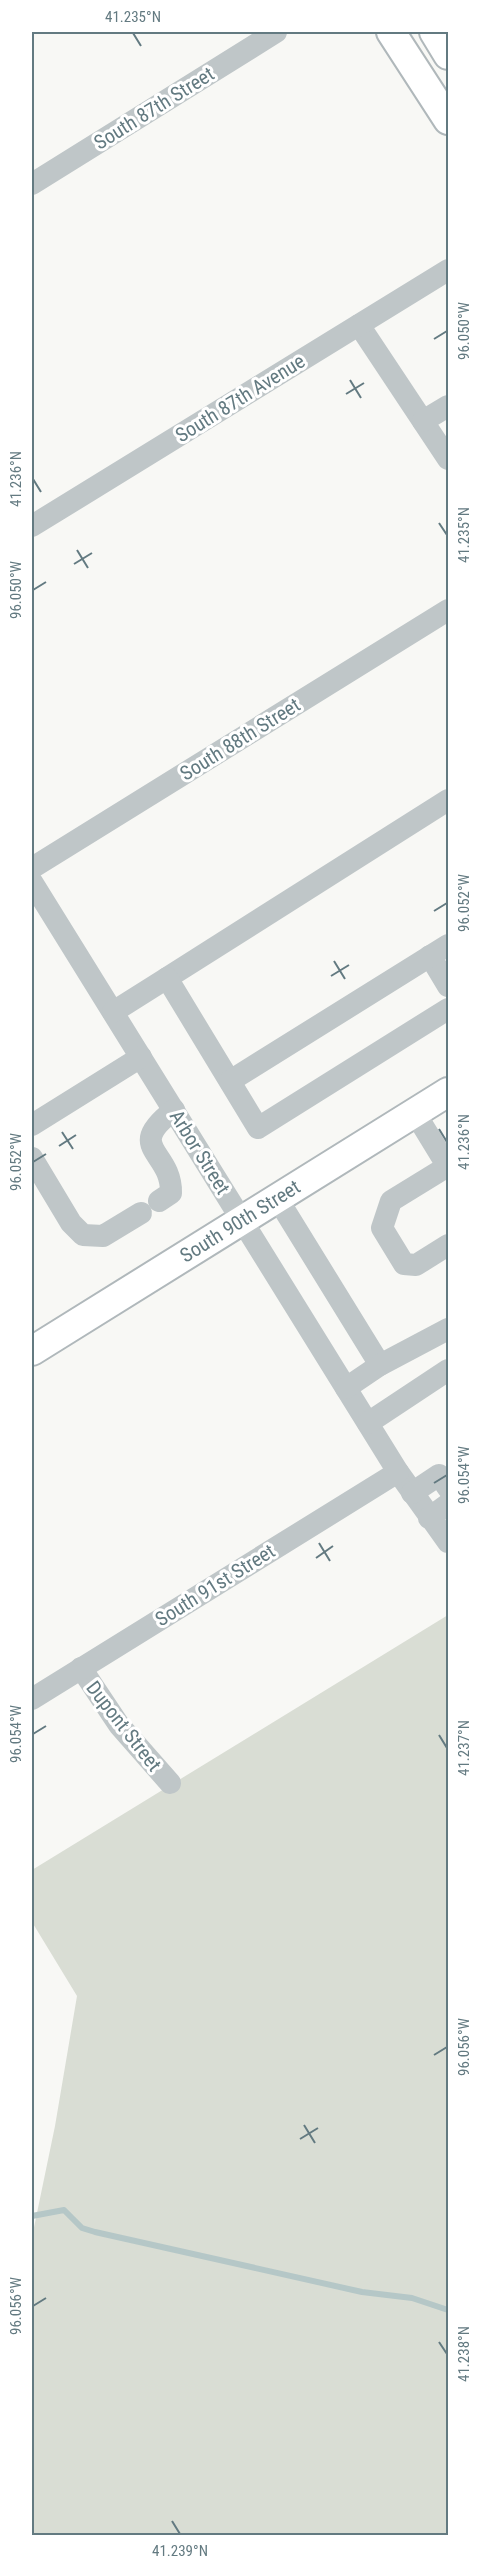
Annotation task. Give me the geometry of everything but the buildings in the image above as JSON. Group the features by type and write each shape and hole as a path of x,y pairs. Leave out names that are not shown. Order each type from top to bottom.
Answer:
{"main road":[{"path":"391,32 448,120"},
{"path":"434,32 448,55"},
{"name":"South 90th Street","path":"32,1351 448,1092"}],"street":[{"name":"South 87th Street","path":"32,184 276,32"},
{"name":"South 87th Avenue","path":"32,526 448,270"},
{"path":"359,325 448,459"},
{"path":"423,421 448,406"},
{"name":"South 88th Street","path":"32,868 448,610"},
{"path":"113,1012 448,800"},
{"name":"Arbor Street","path":"32,882 398,1472 448,1542"},
{"path":"230,1081 440,951 448,986"},
{"path":"167,978 258,1128 448,1009"},
{"path":"32,1125 141,1057"},
{"path":"32,1158 71,1223 83,1235 103,1236 171,1193 172,1180 151,1143 150,1136 154,1128 174,1110"},
{"path":"415,1113 448,1166 391,1202 382,1228 405,1264 416,1265 448,1245"},
{"path":"277,1198 380,1365"},
{"path":"346,1388 380,1365 448,1329"},
{"path":"368,1423 448,1370"},
{"name":"South 91st Street","path":"32,1699 398,1472"},
{"path":"412,1493 439,1475 448,1488"},
{"path":"429,1518 448,1504"},
{"name":"Dupont Street","path":"81,1668 119,1725 170,1783"}],"shaded area":[{"path":"448,1615 448,2535 32,2535 32,2237 55,2126 77,1996 32,1922 32,1870"}],"waterway":[{"path":"32,2216 64,2210 82,2228 95,2232 362,2292 412,2298 448,2310"}]}
